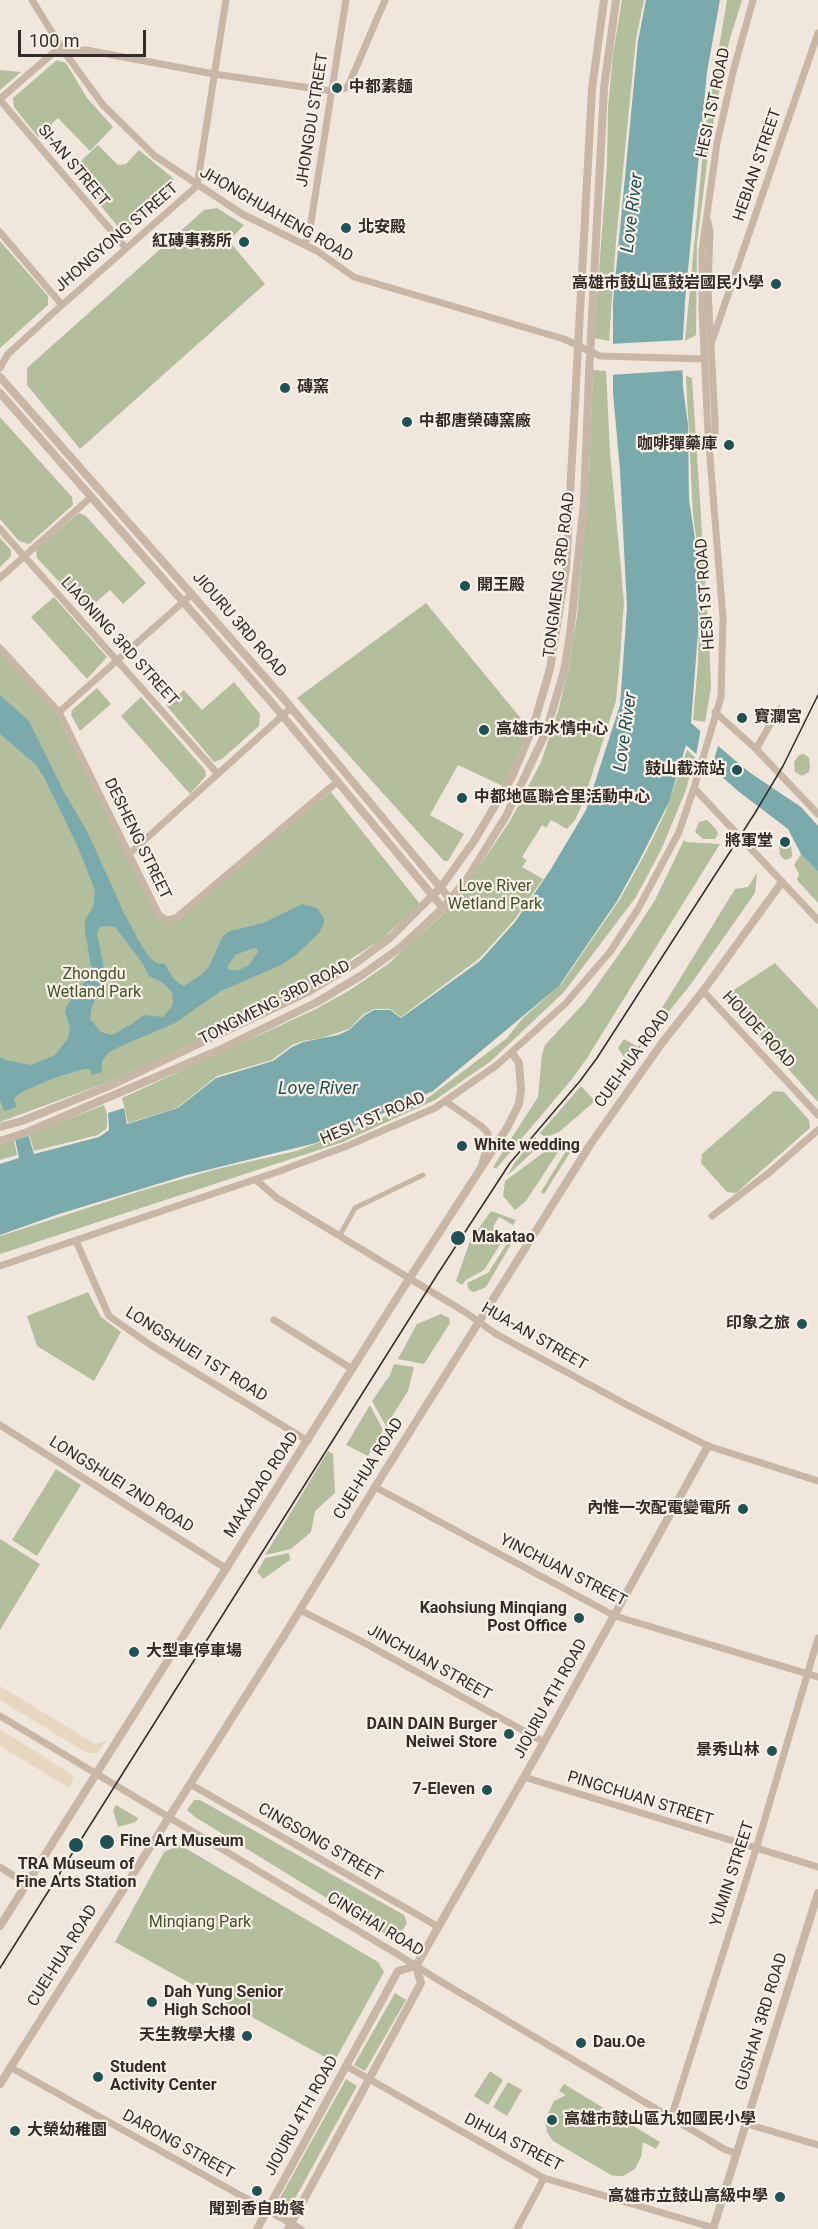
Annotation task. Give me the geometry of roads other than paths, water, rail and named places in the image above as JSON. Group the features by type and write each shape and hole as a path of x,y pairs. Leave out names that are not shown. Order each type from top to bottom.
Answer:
{"street":[{"name":"JHONGHUAHENG ROAD","path":"32,0 63,51 103,105 131,135 155,156 197,186 242,214 304,244 354,277 564,339 590,352"},
{"name":"JHONGYONG STREET","path":"0,368 8,354 197,186 226,0"},
{"name":"JHONGDU STREET","path":"304,244 309,235 346,0"},
{"path":"0,99 49,56 63,51 86,50 214,74 331,92 346,88 349,84 385,0"},
{"name":"TONGMENG 3RD ROAD","path":"0,1127 114,1084 308,992 356,963 392,937 441,887 474,841 512,777 533,728 550,669 566,569 592,89 604,0"},
{"name":"TONGMENG 3RD ROAD","path":"0,1141 26,1133 217,1052 317,1002 362,975 401,947 443,908 467,879 502,823 523,784 546,732 564,670 578,575 585,502 590,352 604,88 616,0"},
{"name":"HESI 1ST ROAD","path":"0,1266 255,1180 347,1146 435,1108 512,1053 579,990 623,933 660,870 679,832 721,697 723,618 709,450 702,260 706,213 717,143 734,68 753,0"},
{"name":"HEBIAN STREET","path":"711,344 818,33"},
{"name":"SI-AN STREET","path":"0,99 126,248"},
{"name":"HESI 1ST ROAD","path":"706,213 710,232 709,303 715,434 709,450"},
{"path":"0,232 62,305"},
{"path":"709,303 724,306"},
{"path":"590,352 600,356 704,359"},
{"name":"JIOURU 3RD ROAD","path":"0,377 291,708 450,899"},
{"name":"JIOURU 3RD ROAD","path":"0,393 338,781 443,908"},
{"path":"0,578 91,497"},
{"name":"LIAONING 3RD STREET","path":"0,529 217,773"},
{"path":"59,712 192,594"},
{"name":"DESHENG STREET","path":"0,648 59,712 159,915 167,920 176,918 338,781"},
{"path":"129,854 291,708"},
{"path":"756,749 778,709"},
{"path":"716,712 756,749 818,814"},
{"path":"533,728 546,732"},
{"path":"694,788 818,920"},
{"path":"490,815 502,823"},
{"name":"CUEI-HUA ROAD","path":"0,2084 300,1610 590,1145 662,1043 783,882"},
{"name":"HOUDE ROAD","path":"703,991 818,1115"},
{"name":"MAKADAO ROAD","path":"0,1926 507,1128 519,1104 520,1068 512,1053"},
{"path":"445,1101 482,1126 488,1133 488,1143 477,1175"},
{"path":"712,1216 770,1172 818,1130"},
{"path":"340,1235 355,1208 423,1175"},
{"name":"HUA-AN STREET","path":"255,1180 277,1198 410,1278 496,1334 605,1393 708,1446 818,1481"},
{"name":"LONGSHUEI 1ST ROAD","path":"76,1241 109,1316 152,1346 308,1441"},
{"path":"274,1320 352,1369"},
{"name":"LONGSHUEI 2ND ROAD","path":"1,1429 227,1569"},
{"name":"JIOURU 4TH ROAD","path":"289,2226 421,1983 416,1966 437,1926 544,1743 708,1446"},
{"name":"YINCHUAN STREET","path":"375,1487 615,1616 818,1677"},
{"name":"JINCHUAN STREET","path":"300,1610 544,1743"},
{"name":"YUMIN STREET","path":"671,2118 756,1849 818,1638"},
{"name":"CINGHAI ROAD","path":"0,1716 671,2118 724,2149 737,2154"},
{"name":"PINGCHUAN STREET","path":"524,1777 818,1867"},
{"name":"CINGSONG STREET","path":"190,1784 437,1926"},
{"path":"0,1868 26,1884"},
{"name":"GUSHAN 3RD ROAD","path":"713,2229 818,1893"},
{"name":"JIOURU 4TH ROAD","path":"257,2229 398,1971 416,1966"},
{"name":"DIHUA STREET","path":"346,2066 544,2178 713,2229"},
{"name":"DARONG STREET","path":"10,2067 268,2211 289,2226 301,2229"},
{"path":"747,2124 818,2145"},
{"path":"517,2229 544,2178"}],"water":[{"name":"Love River","path":"646,0 720,0 707,72 682,354 683,388 688,424 689,500 699,565 698,632 691,723 749,772 801,807 818,826 818,872 801,854 788,829 738,791 686,745 669,802 638,863 617,901 559,986 433,1091 316,1143 187,1175 59,1214 0,1235 0,1164 19,1158 15,1139 28,1134 34,1154 99,1137 109,1130 108,1113 124,1108 127,1124 178,1108 216,1078 273,1061 303,1042 338,1035 349,1030 374,1010 390,1010 401,1018 480,961 515,922 551,869 586,810 620,705 627,608 620,470 613,393 613,302 638,41"},
{"path":"0,695 29,721 63,790 89,835 140,943 150,958 157,963 165,964 178,983 184,986 209,967 223,936 230,931 263,923 302,904 317,908 324,923 319,933 296,955 281,965 221,991 175,1023 108,1053 102,1061 102,1072 91,1075 90,1069 84,1069 54,1078 22,1092 14,1098 17,1107 4,1111 0,1100 0,1057 31,1065 55,1055 68,1038 70,1028 65,1012 67,1005 86,980 91,967 85,920 93,907 95,890 77,845 44,777 35,764 0,734","holes":["100,927 115,927 143,964 149,976 163,983 172,992 173,1001 172,1006 163,1017 144,1015 112,1035 101,1032 90,1019 91,1010 104,979 97,933","254,948 258,952 249,965 239,970 229,970 228,966 235,955"]}],"tram line":[{"path":"0,1968 510,1163 597,1058 755,813 783,766 818,695"}],"place":[{"name":"中都素麵","path":"337,88"},
{"name":"北安殿","path":"346,228"},
{"name":"紅磚事務所","path":"244,242"},
{"name":"高雄市鼓山區鼓岩國民小學","path":"776,284"},
{"name":"磚窯","path":"285,388"},
{"name":"中都唐榮磚窯廠","path":"407,422"},
{"name":"咖啡彈藥庫","path":"729,445"},
{"name":"開王殿","path":"465,586"},
{"name":"寶瀾宮","path":"742,718"},
{"name":"高雄市水情中心","path":"484,730"},
{"name":"鼓山截流站","path":"737,770"},
{"name":"中都地區聯合里活動中心","path":"462,798"},
{"name":"將軍堂","path":"785,842"},
{"name":"White wedding","path":"462,1146"},
{"name":"Makatao","path":"458,1238"},
{"name":"印象之旅","path":"802,1324"},
{"name":"內惟一次配電變電所","path":"743,1509"},
{"name":"Kaohsiung Minqiang Post Office","path":"579,1618"},
{"name":"大型車停車場","path":"134,1652"},
{"name":"DAIN DAIN Burger Neiwei Store","path":"509,1734"},
{"name":"景秀山林","path":"772,1751"},
{"name":"7-Eleven","path":"487,1790"},
{"name":"Fine Art Museum","path":"107,1842"},
{"name":"TRA Museum of Fine Arts Station","path":"76,1845"},
{"name":"Dah Yung Senior High School","path":"152,2002"},
{"name":"天生教學大樓","path":"247,2036"},
{"name":"Dau.Oe","path":"581,2043"},
{"name":"Student Activity Center","path":"98,2077"},
{"name":"高雄市鼓山區九如國民小學","path":"552,2120"},
{"name":"大榮幼稚園","path":"15,2131"},
{"name":"聞到香自助餐","path":"257,2191"},
{"name":"高雄市立鼓山高級中學","path":"780,2197"}],"park label":[{"name":"Love River Wetland Park","path":"495,896"},
{"name":"Zhongdu Wetland Park","path":"94,984"},
{"name":"Minqiang Park","path":"200,1923"}]}
